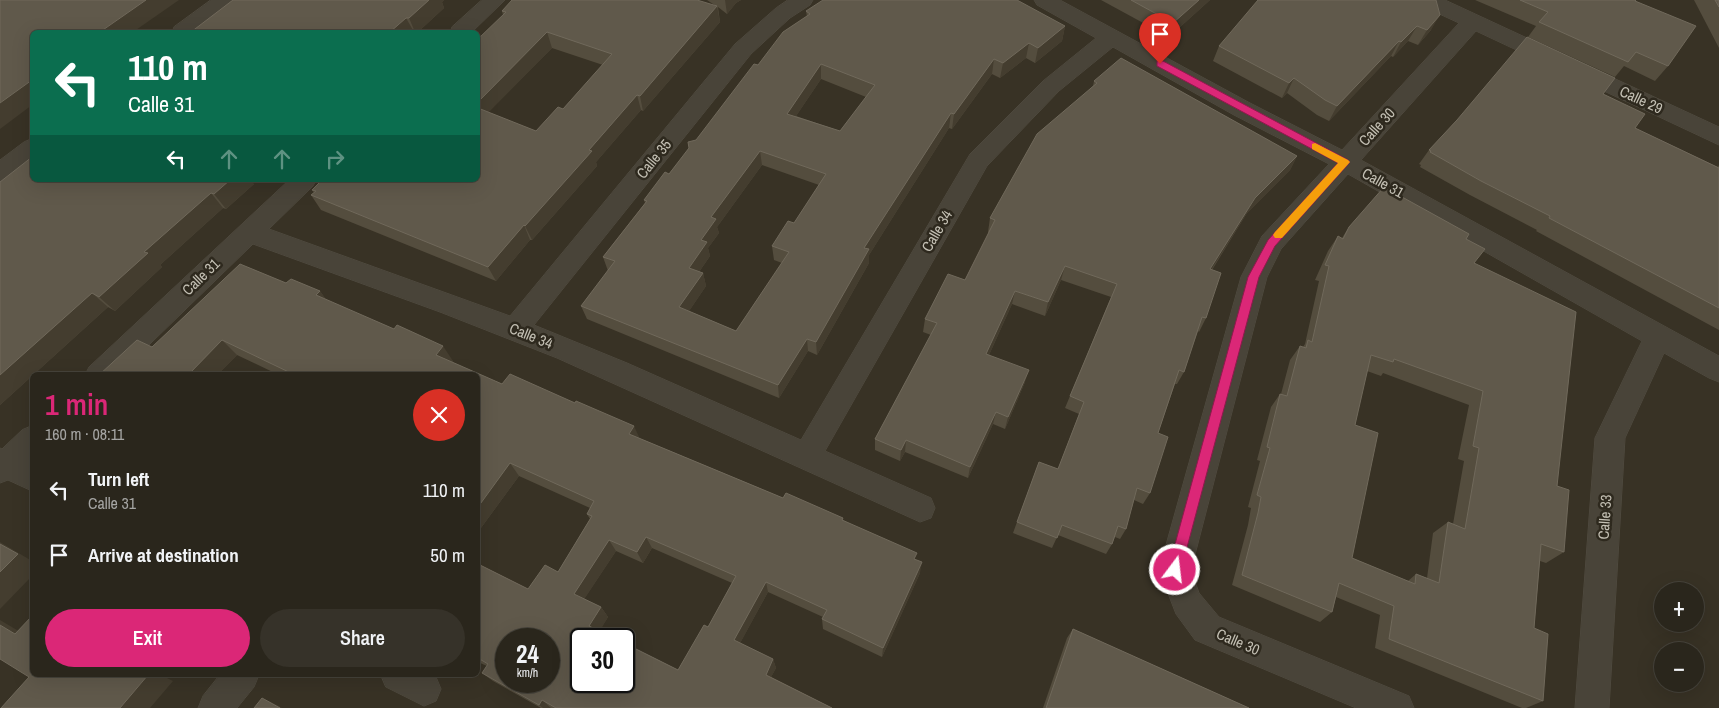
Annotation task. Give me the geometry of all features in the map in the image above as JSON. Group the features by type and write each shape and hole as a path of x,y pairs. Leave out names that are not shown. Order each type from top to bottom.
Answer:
{"street":[{"path":"185,30 225,0"},
{"path":"462,30 495,0"},
{"name":"Calle 35","path":"515,329 743,49 783,13 803,0"},
{"name":"Calle 31","path":"1044,0 1242,109 1345,162 1719,370"},
{"name":"Calle 29","path":"1427,0 1719,137"},
{"name":"Calle 30","path":"1397,708 1207,629 1187,603 1175,570 1254,277 1271,243 1473,21"},
{"name":"Calle 34","path":"806,458 978,160 1051,86 1111,37"},
{"path":"0,173 30,150"},
{"name":"Calle 31","path":"103,372 302,182"},
{"name":"Calle 34","path":"249,232 515,329 666,394 920,508"},
{"name":"Calle 33","path":"1592,708 1610,438 1658,336"},
{"path":"30,441 2,465 30,477"},
{"path":"215,708 240,677"}],"building":[{"path":"0,0 146,0 103,30 30,30 30,81 0,103"},
{"path":"233,0 429,0 392,30 194,30"},
{"path":"512,0 697,0 717,6 640,96 637,95 589,150 592,151 488,267 311,195 316,191 312,190 320,182 480,182 480,109 536,131 558,107 563,109 612,54 547,32 480,100 480,37 506,12 502,11"},
{"path":"823,0 1017,0 1065,26 1038,48 1029,43 1003,63 994,59 954,114 951,113 864,248 869,249 816,342 807,339 778,385 581,306 615,261 603,257 647,201 644,200 665,172 669,174 689,148 688,142 696,140 754,64 758,65 783,32 810,14 806,11","holes":["821,64 875,85 840,131 787,114","760,151 826,174 794,223 788,221 772,246 789,252 736,331 679,307 703,273 689,268 707,242 701,240 716,219 711,217"]},
{"path":"1131,0 1199,0 1173,23"},
{"path":"1258,0 1436,0 1440,15 1427,30 1417,26 1401,42 1399,41 1337,106 1325,100 1294,78 1289,83 1219,46"},
{"path":"1520,0 1636,0 1696,26 1668,66 1636,52 1628,62 1539,22 1548,12"},
{"path":"1527,37 1615,78 1603,94 1645,114 1635,128 1719,168 1719,308 1549,218 1550,216 1481,181 1430,152 1429,150"},
{"path":"1121,58 1297,156 1255,198 1210,269 1221,273 1206,318 1202,317 1184,372 1179,370 1158,433 1168,437 1150,493 1137,488 1126,529 1118,526 1112,544 1062,525 1057,538 1017,522 1039,462 1058,469 1084,402 1070,396 1117,284 1065,266 1048,302 1015,291 986,354 1029,370 1008,417 996,412 970,467 906,440 901,450 875,439 937,323 925,319 948,274 965,280 995,220 990,218 1037,134 1097,83 1094,81"},
{"path":"30,159 30,182 228,182 214,194 211,193 144,252 148,253 99,297 92,293 0,375 0,182"},
{"path":"1384,187 1469,234 1466,239 1485,249 1474,263 1576,312 1557,486 1569,490 1564,552 1541,544 1534,628 1548,634 1543,701 1389,639 1394,606 1339,583 1332,612 1242,575 1258,513 1261,497 1257,495 1270,448 1267,447 1280,394 1287,396 1300,346 1306,348 1308,340 1312,342 1329,266 1325,265 1338,236 1343,239 1349,227","holes":["1371,355 1393,362 1394,359 1483,391 1473,446 1479,448 1465,529 1448,522 1439,583 1416,574 1415,584 1352,558 1378,433 1355,425"]},
{"path":"240,264 286,283 291,279 320,291 316,295 394,329 397,325 443,346 436,355 475,372 289,372 222,340 191,372 102,372 137,340 152,347"},
{"path":"480,374 502,384 510,374 575,403 576,401 634,426 629,434 783,498 786,493 917,553 914,559 922,562 883,648 822,619 827,610 766,582 734,640 773,659 766,675 832,708 556,708 542,700 539,705 518,693 560,693 560,628 495,628 495,680 482,673 488,664 480,659 480,565 528,589 545,565 558,572 592,516 587,514 594,501 510,463 480,504","holes":["646,537 736,576 708,627 704,625 678,670 635,648 635,693 570,693 570,628 593,628 589,626 601,607 574,594 609,540 637,552"]},
{"path":"0,544 18,554 0,572"},
{"path":"30,618 30,677 146,677 120,708 1,708 29,677 0,659 0,625 15,634"},
{"path":"1073,629 1249,708 1046,708"},
{"path":"262,698 280,708 254,708"}],"slow traffic":[{"path":"1279,235 1345,162 1315,147"}],"route":[{"path":"1160,64 1345,162 1271,243 1254,277 1175,570"}]}
